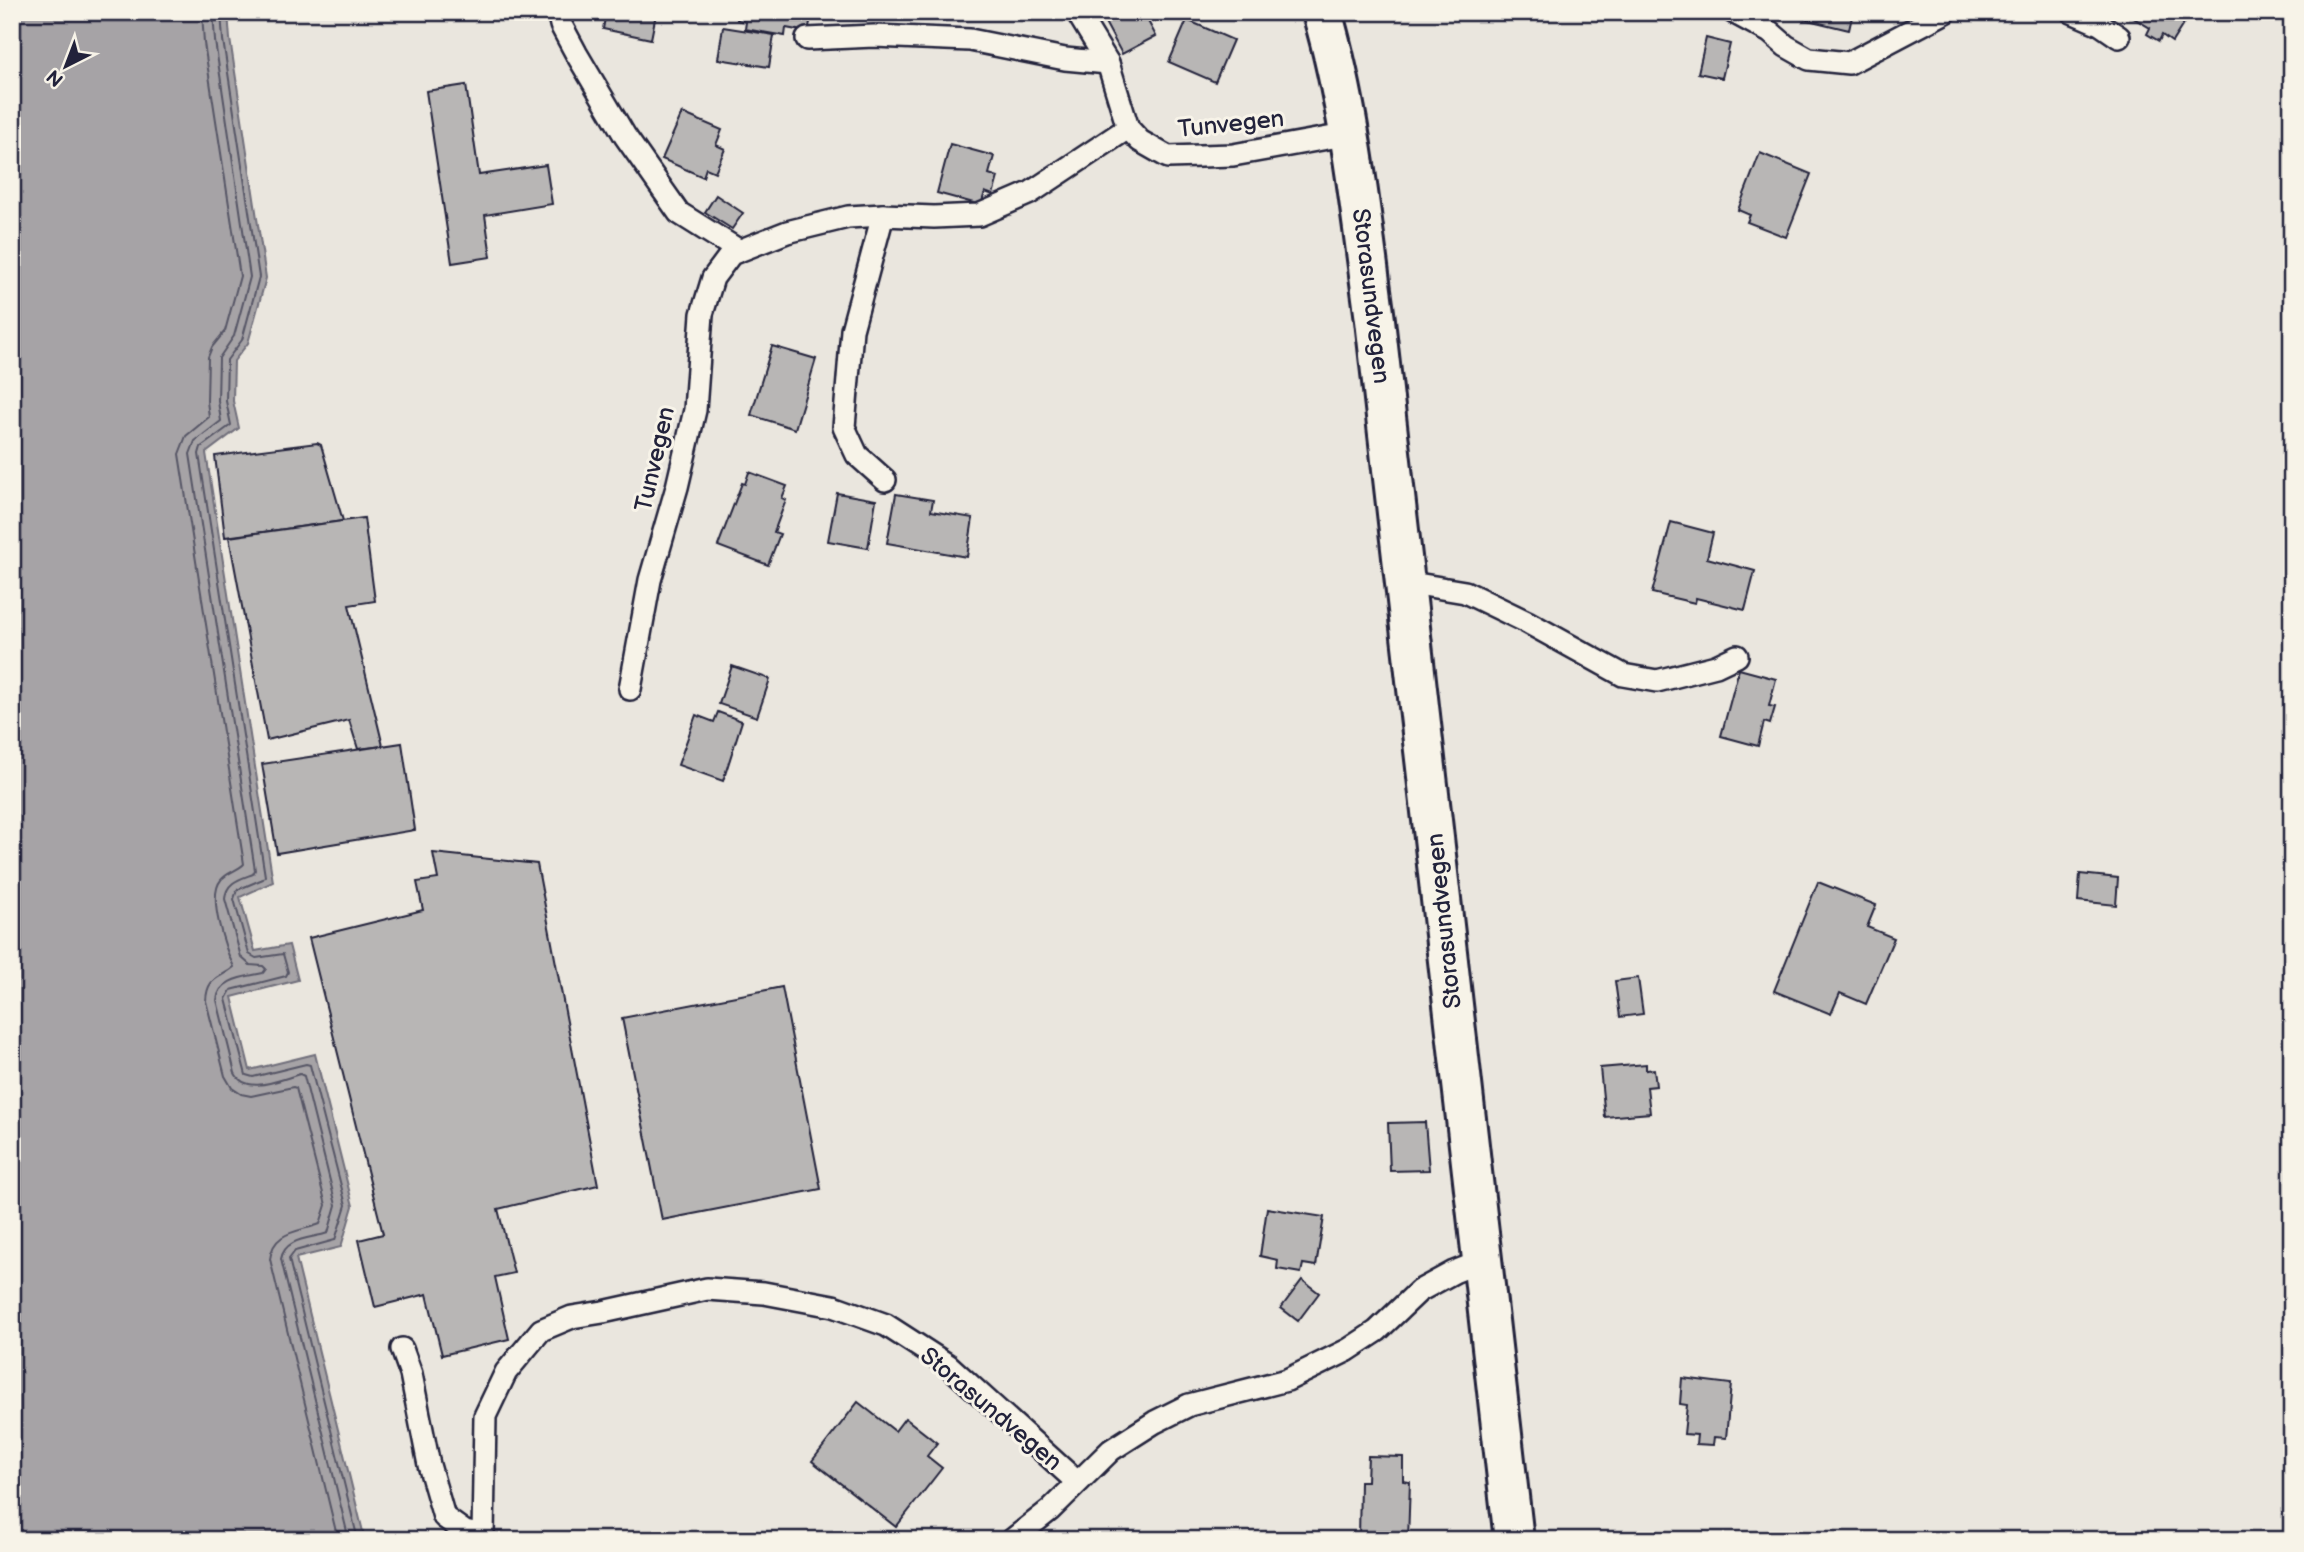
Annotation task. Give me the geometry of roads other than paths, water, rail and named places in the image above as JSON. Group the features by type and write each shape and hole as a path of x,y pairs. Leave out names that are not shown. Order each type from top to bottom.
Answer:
{"main road":[{"name":"Storasundvegen","path":"1322,12 1350,134 1376,320 1514,1540"}],"lane":[{"path":"1077,12 1108,63 1128,128"},
{"path":"1733,12 1764,20 1810,60 1849,62 1945,12"},
{"path":"2072,12 2100,24 2119,37"},
{"path":"559,16 561,26 625,136 679,214 738,250"},
{"path":"807,39 874,36 970,40 1065,59 1108,63"},
{"name":"Tunvegen","path":"630,689 650,580 677,487 695,410 702,314 713,278 731,254 787,232 848,217 883,215 934,218 979,215 1030,193 1128,128 1140,141 1168,157 1233,155 1350,134"},
{"path":"883,215 852,330 844,427 857,454 885,480"},
{"path":"1405,582 1465,592 1527,622 1623,675 1657,681 1716,667 1737,656"},
{"name":"Storasundvegen","path":"484,1538 485,1416 506,1372 541,1330 572,1317 706,1289 764,1293 834,1306 886,1325 948,1365 1077,1482 1111,1450 1155,1422 1189,1405 1287,1380 1348,1350 1377,1331 1419,1291 1454,1272 1482,1261"},
{"path":"402,1349 411,1374 429,1465 444,1517 465,1532 484,1538"},
{"path":"1012,1540 1050,1510 1077,1482"}],"water":[{"path":"12,12 228,12 266,278 248,343 234,361 233,401 239,428 206,453 273,882 240,897 255,951 289,945 298,980 232,997 250,1070 315,1054 353,1206 341,1247 296,1258 365,1540 12,1540"}]}
